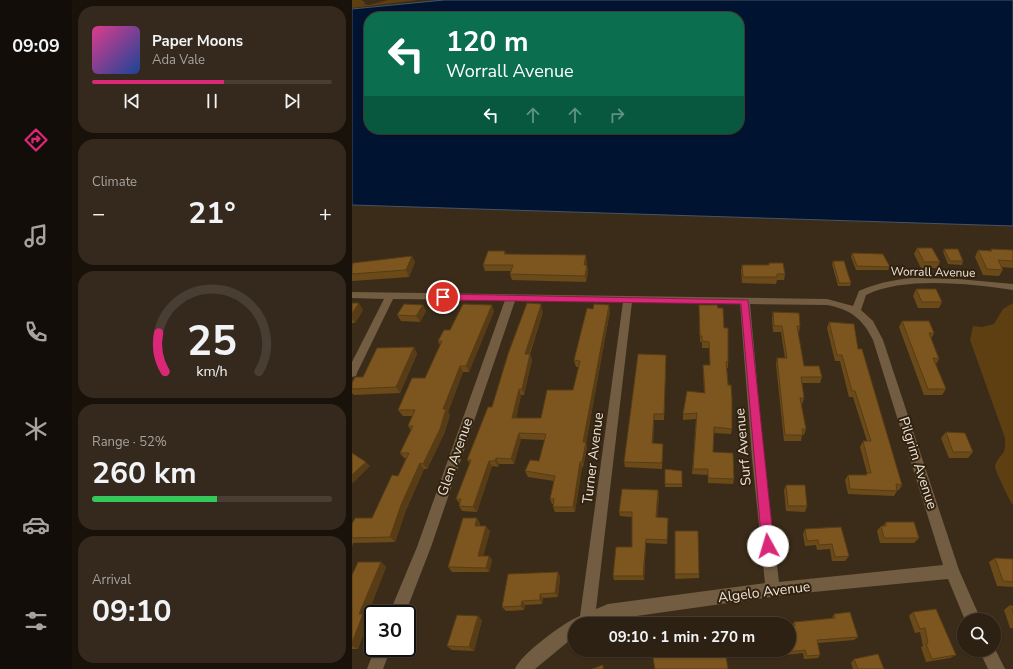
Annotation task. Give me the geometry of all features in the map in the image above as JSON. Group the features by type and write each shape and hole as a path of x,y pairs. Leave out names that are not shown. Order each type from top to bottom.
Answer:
{"street":[{"name":"Worrall Avenue","path":"856,311 862,293 870,288 885,283 920,281 1013,287"},
{"path":"352,295 745,302 827,302 842,305 856,311"},
{"path":"352,373 390,296"},
{"name":"Glen Avenue","path":"401,605 424,547 511,298"},
{"name":"Turner Avenue","path":"581,617 628,299"},
{"name":"Surf Avenue","path":"745,302 758,458 773,590"},
{"name":"Pilgrim Avenue","path":"856,311 869,321 878,340 952,571 970,613"},
{"name":"Algelo Avenue","path":"596,617 608,612 773,590 952,571"},
{"name":"Algelo Avenue","path":"523,669 545,649 568,633"},
{"path":"375,669 380,657"},
{"path":"991,657 997,669"}],"shaded area":[{"path":"352,0 361,0 365,2 364,4 369,5 388,0 418,0 352,8"},
{"path":"1013,303 1012,504 995,468 997,461 1005,449 1005,438 970,340 973,326 982,327 994,324 1003,309"}],"water":[{"path":"444,0 1013,0 1013,226 352,205 352,9"}],"building":[{"path":"917,248 932,248 940,262 924,262"},
{"path":"944,249 958,249 963,261 950,261"},
{"path":"991,249 1013,250 1013,261 998,260 1003,270 987,269 978,250 992,251"},
{"path":"488,251 505,251 504,254 586,255 584,265 587,265 585,276 510,274 513,265 483,265"},
{"path":"852,253 883,254 890,267 857,266"},
{"path":"412,256 406,270 352,274 353,263"},
{"path":"833,261 844,261 851,283 839,283"},
{"path":"769,263 783,263 785,274 777,274 777,277 743,277 742,265 769,265"},
{"path":"916,289 936,289 942,302 922,302"},
{"path":"352,303 359,303 352,314"},
{"path":"527,303 541,305 525,354 530,354 522,389 519,389 512,418 541,418 547,390 573,390 580,361 574,360 587,308 593,309 594,304 609,305 583,442 586,442 582,462 580,462 573,507 553,507 554,499 550,499 555,476 525,471 530,460 539,461 546,434 519,433 511,459 496,458 495,461 489,461 473,507 459,506 461,499 456,499 471,460 467,460 488,407 492,407 508,354"},
{"path":"404,304 423,305 416,316 397,315"},
{"path":"463,304 492,305 466,366 460,366 443,409 446,409 440,429 423,464 420,463 401,505 390,537 352,538 352,524 355,518 372,518 392,475 398,476 409,453 400,453 413,426 408,426 415,410 398,410 412,378 425,378 442,341 438,341 444,330 450,330"},
{"path":"699,305 717,305 718,308 723,308 724,328 728,328 728,362 726,362 728,385 731,385 732,429 714,427 713,452 733,453 734,479 708,478 708,469 693,469 697,413 683,414 687,391 705,393 703,365 710,365 709,342 702,341 702,336 700,336"},
{"path":"773,312 799,313 800,326 797,326 804,366 819,366 822,377 801,377 804,398 800,398 806,429 802,429 803,435 785,435 777,358 787,358 782,326 774,326"},
{"path":"902,321 929,321 934,333 929,333 939,359 933,358 946,389 928,389"},
{"path":"829,322 854,324 858,349 862,349 902,485 896,484 897,491 850,489 848,475 867,475 867,473 871,473 863,441 871,441 855,391 852,391 842,355 837,355"},
{"path":"414,347 396,387 352,389 352,383 355,377 363,377 377,348"},
{"path":"638,354 666,355 664,414 654,414 652,443 663,444 662,463 624,462"},
{"path":"946,432 965,433 973,452 953,452"},
{"path":"352,453 366,462 352,475"},
{"path":"665,469 682,471 682,484 665,484"},
{"path":"786,485 805,485 807,506 788,506"},
{"path":"622,489 658,490 656,517 668,518 667,540 646,539 643,576 613,576 616,547 632,547 632,512 619,512"},
{"path":"463,518 477,518 475,526 486,526 478,556 489,556 486,568 448,567"},
{"path":"886,522 914,522 919,538 884,538 881,526 886,526"},
{"path":"841,527 849,556 835,557 832,544 819,545 818,540 807,541 805,529"},
{"path":"675,531 698,531 699,574 675,574"},
{"path":"995,558 1013,559 1013,582 1003,581"},
{"path":"358,562 381,562 359,614 363,614 352,643 352,575"},
{"path":"558,572 555,593 540,594 540,600 522,601 521,606 502,607 508,574"},
{"path":"1010,605 1013,606 1013,613"},
{"path":"936,609 956,655 932,659 926,644 928,643 925,628 920,629 913,612"},
{"path":"850,612 858,637 817,640 820,655 807,656 805,650 796,651 796,622 835,618 834,614"},
{"path":"457,615 478,616 469,647 447,646"},
{"path":"878,654 884,669 858,669 854,659"},
{"path":"653,657 726,657 728,669 655,669"},
{"path":"603,665 603,669 592,669"}],"route":[{"path":"443,297 745,302 758,458 768,546"}]}
